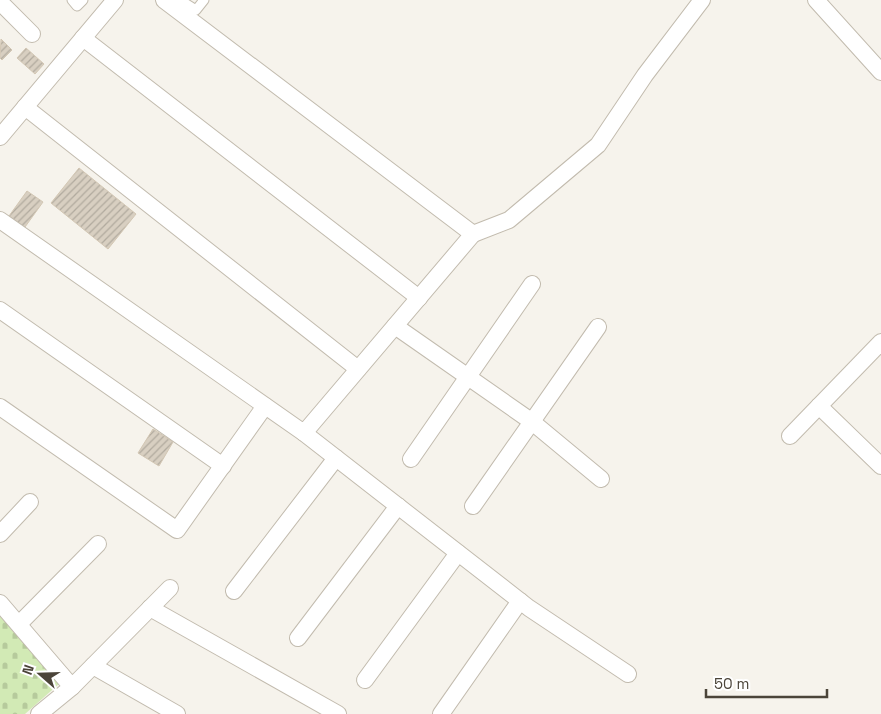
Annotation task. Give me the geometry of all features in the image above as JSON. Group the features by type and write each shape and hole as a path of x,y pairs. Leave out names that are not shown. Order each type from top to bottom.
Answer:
{"street":[{"path":"0,137 115,0"},
{"path":"164,0 473,234"},
{"path":"304,433 473,234 509,220 598,145 644,75 702,0"},
{"path":"816,0 881,72"},
{"path":"0,2 32,34"},
{"path":"83,38 419,298"},
{"path":"25,107 358,369"},
{"path":"0,220 304,433 520,601 628,674"},
{"path":"411,459 532,284"},
{"path":"0,310 223,466"},
{"path":"395,326 532,421 601,479"},
{"path":"473,506 598,327"},
{"path":"790,436 879,349"},
{"path":"0,407 177,530 265,406"},
{"path":"819,406 881,466"},
{"path":"234,591 336,458"},
{"path":"0,534 30,502"},
{"path":"298,638 398,506"},
{"path":"19,624 98,544"},
{"path":"365,680 458,553"},
{"path":"39,714 72,686 170,588"},
{"path":"441,714 520,601"},
{"path":"0,603 72,686"},
{"path":"150,608 338,714"},
{"path":"92,666 177,714"}],"lane":[{"path":"72,0 78,6 83,0"},
{"path":"180,0 196,10 204,0"}],"green space":[{"path":"0,616 60,683 25,714 0,714"}],"building":[{"path":"1,39 12,50 2,60 0,58"},
{"path":"26,48 44,64 35,74 17,58"},
{"path":"79,168 136,214 108,249 51,203"},
{"path":"27,191 43,202 25,227 9,216"},
{"path":"153,429 173,442 159,466 138,453"}]}
